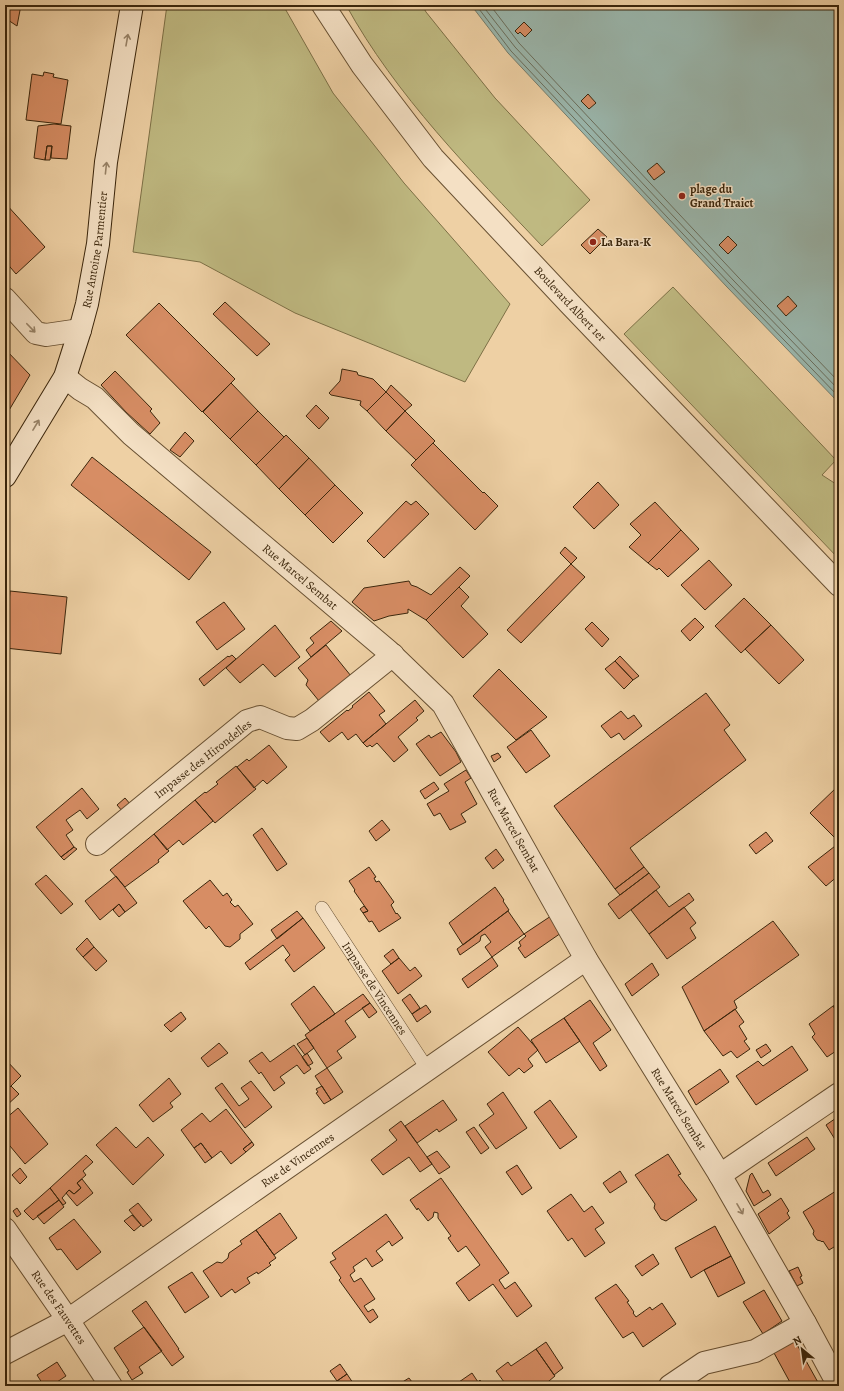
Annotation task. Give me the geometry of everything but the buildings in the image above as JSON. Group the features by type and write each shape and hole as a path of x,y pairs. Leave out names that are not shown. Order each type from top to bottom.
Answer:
{"street":[{"name":"Rue Antoine Parmentier","path":"5,476 65,377 80,330 87,304 98,244 106,162 132,5"},
{"name":"Boulevard Albert 1er","path":"323,5 362,65 433,158 839,585"},
{"path":"5,299 36,334 46,335 80,330"},
{"name":"Rue Marcel Sembat","path":"65,377 94,398 131,434 393,655 443,704 586,959 720,1175 805,1323 839,1386"},
{"name":"Impasse des Hirondelles","path":"97,844 248,722 260,717 287,728 297,729 312,720 393,655"},
{"name":"Rue de Vincennes","path":"5,1353 68,1320 586,959"},
{"path":"720,1175 839,1094"},
{"name":"Rue des Fauvettes","path":"5,1229 68,1320 110,1386"},
{"path":"670,1386 704,1363 755,1351 805,1323"}],"lane":[{"name":"Impasse de Vincennes","path":"322,908 428,1070"}],"shaded area":[{"path":"167,5 283,5 333,93 404,183 510,304 465,382 295,313 200,262 133,252"},
{"path":"346,5 422,5 495,98 590,200 542,246 488,190 436,132 388,70"},
{"path":"673,287 836,460 822,475 839,486 839,559 624,334"}],"water":[{"path":"471,5 839,5 839,403 727,287 508,53"}],"place":[{"name":"plage du Grand Traict","path":"682,196"},
{"name":"La Bara-K","path":"593,242"}]}
